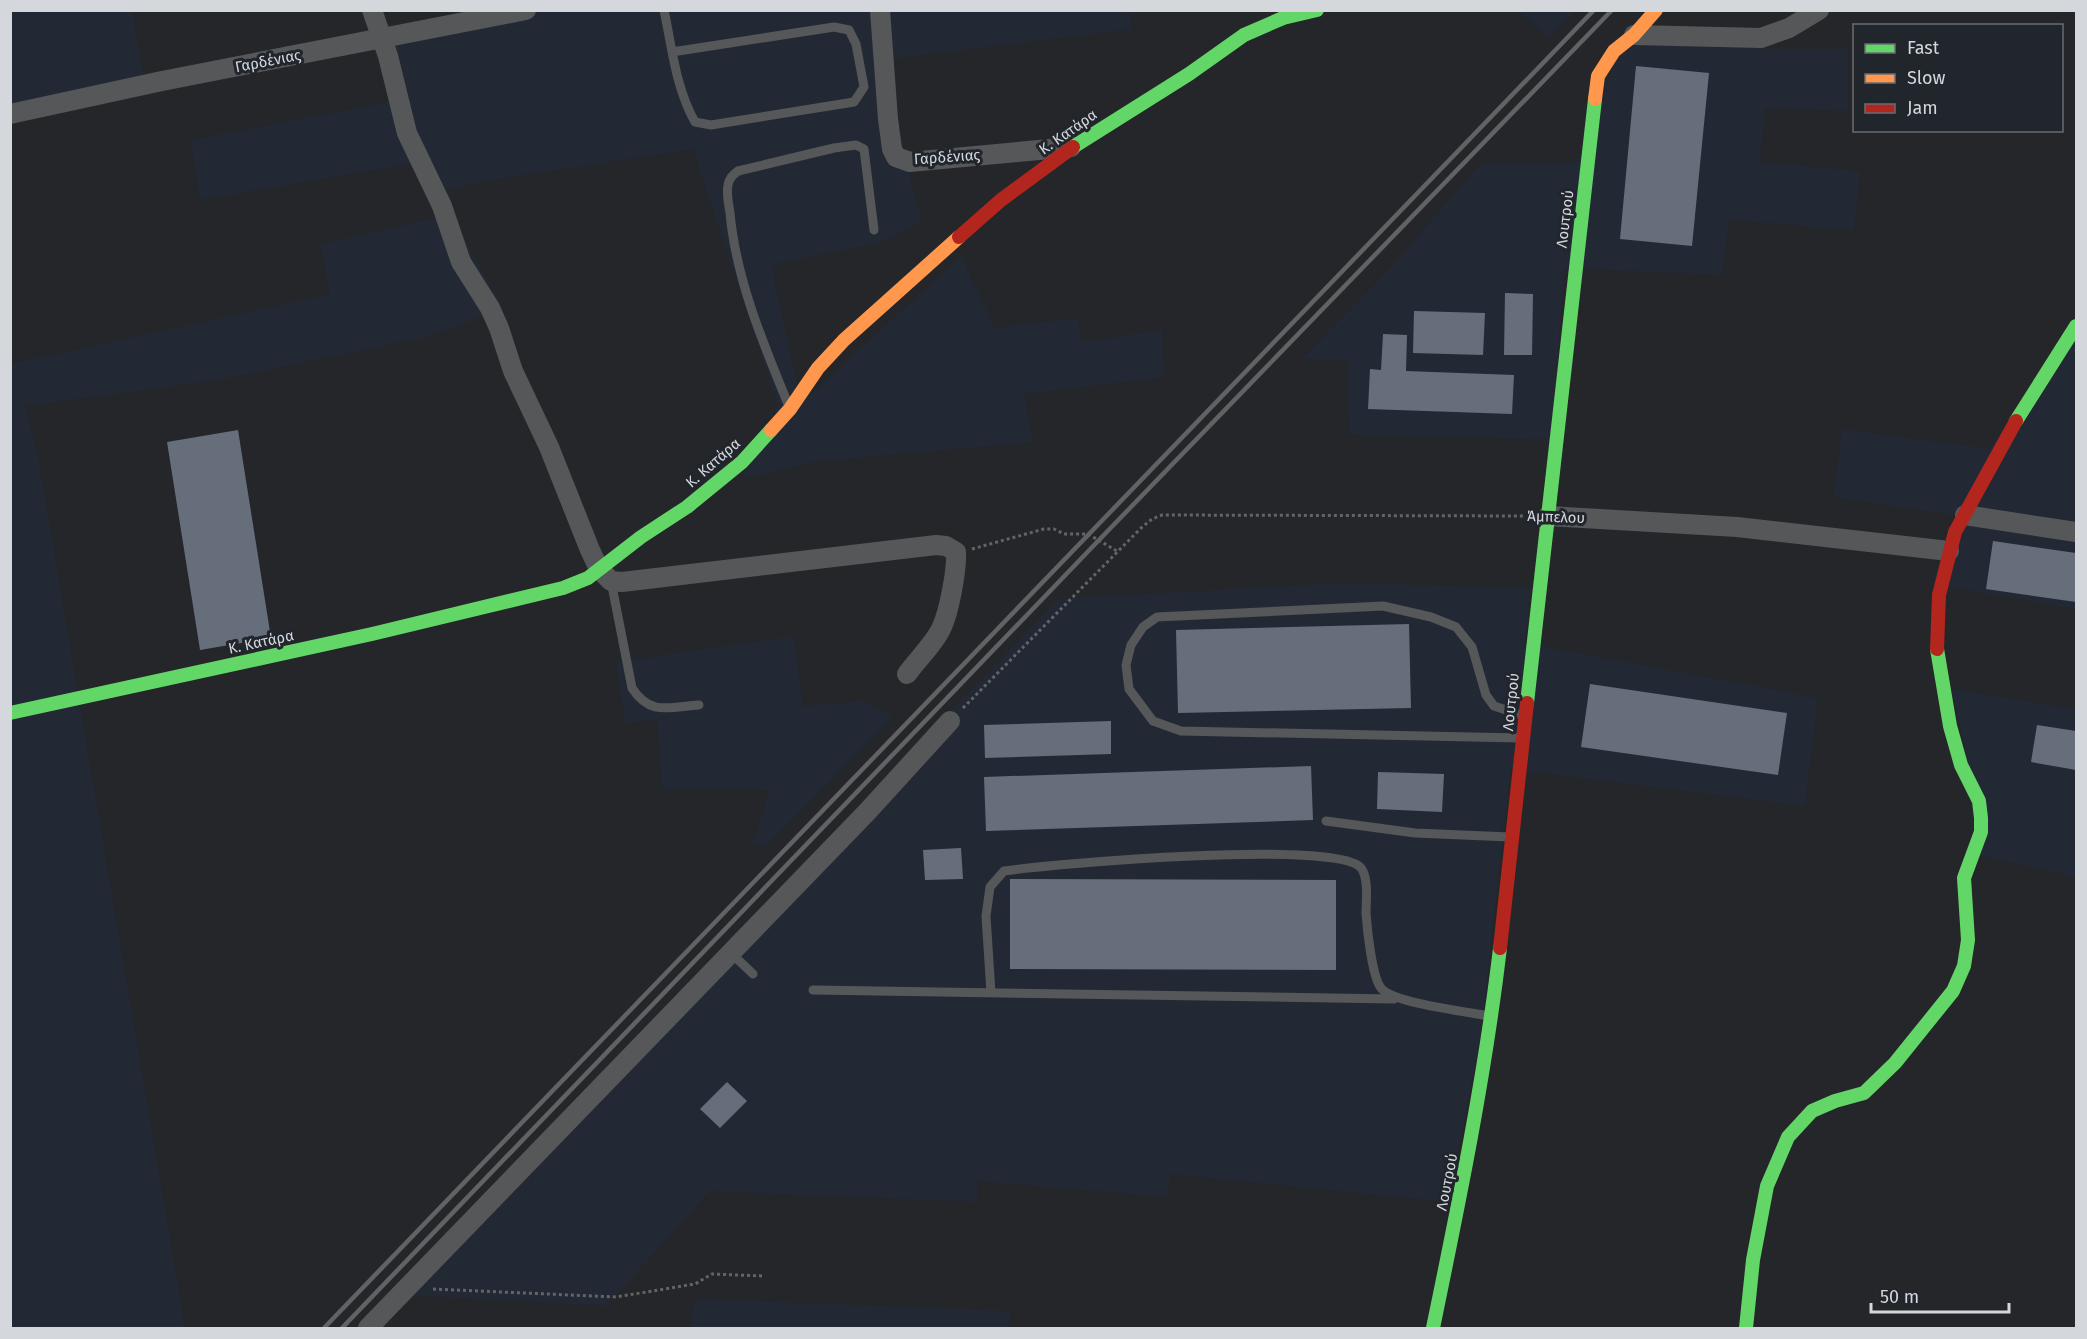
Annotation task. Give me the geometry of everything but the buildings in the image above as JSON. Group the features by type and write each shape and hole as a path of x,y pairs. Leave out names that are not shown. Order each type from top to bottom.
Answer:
{"street":[{"path":"372,10 383,39 407,133 442,206 461,262 500,328 513,371 549,447 590,550 605,575 698,574 936,545 946,546 956,552 954,582 941,629 907,674"},
{"name":"Γαρδένιας","path":"10,114 162,81 526,10"},
{"name":"Γαρδένιας","path":"880,10 888,119 892,149 896,157 910,162 1073,147"},
{"name":"Κ. Κατάρα","path":"10,713 372,634 541,594 588,578 605,575 641,537 687,507 742,462 790,409 818,368 867,319 1001,200 1073,147 1189,74 1244,36 1283,18 1317,10"},
{"path":"1634,35 1656,10"},
{"path":"1634,35 1761,38 1789,28 1819,10"},
{"name":"Λουτρού","path":"1433,1329 1469,1154 1492,1016 1598,76 1614,51 1634,35"},
{"path":"1746,1329 1753,1260 1767,1186 1788,1137 1812,1111 1835,1101 1864,1093 1895,1063 1953,990 1964,966 1968,940 1964,878 1981,832 1981,818 1979,801 1961,765 1950,726 1936,644 1939,595 1955,532 2012,428 2076,326"},
{"path":"1965,515 2076,532"},
{"name":"Άμπελου","path":"1548,516 1737,527 1949,551"},
{"path":"368,1329 730,951 867,812 950,721"}],"lane":[{"path":"664,10 672,52 685,105 695,122 711,126 854,102 864,87 856,44 849,30 834,27 672,52"},
{"path":"790,409 768,353 742,275 731,223 728,187 731,177 738,171 834,148 856,145 864,149 874,230"},
{"path":"605,575 632,687 640,700 654,708 699,705"},
{"path":"1524,738 1181,731 1153,721 1129,689 1126,665 1131,645 1143,627 1157,617 1383,606 1431,617 1456,627 1472,647 1486,695 1494,706 1526,717"},
{"path":"1326,821 1414,834 1512,837"},
{"path":"991,993 986,916 990,886 1004,871 1130,859 1262,855 1354,861 1363,869 1375,977 1382,990 1397,999"},
{"path":"730,951 753,975"},
{"path":"813,990 1397,999 1492,1016"}],"path":[{"name":"Άμπελου","path":"1117,551 1141,528 1162,515 1548,516"},
{"path":"950,721 1117,551 1088,534 1064,534 1054,529 1044,529 956,552"},
{"path":"407,1287 616,1297 695,1284 712,1274 763,1276"}],"shaded area":[{"path":"11,11 132,11 144,78 11,104"},
{"path":"485,11 1130,11 1131,29 889,59 893,116 922,221 882,242 771,265 797,384 811,394 961,256 995,328 1078,318 1081,342 1162,330 1164,377 1024,394 1033,442 821,461 743,478 778,406 693,149 491,180 446,190 431,160 200,200 191,140 409,98 387,29"},
{"path":"1518,11 1575,11 1549,37"},
{"path":"1627,26 1741,30 1764,49 1848,49 1848,111 1765,108 1760,162 1860,171 1854,230 1729,220 1722,275 1565,268 1550,439 1349,435 1347,360 1302,359 1391,267 1480,164 1579,162"},
{"path":"454,214 471,251 504,309 422,338 217,380 26,406 39,462 185,1328 11,1328 10,364 330,294 320,244"},
{"path":"2076,317 2076,609 1932,584 1956,515 1833,497 1842,429 1990,449"},
{"path":"1340,583 1531,588 1525,643 1818,698 1805,806 1510,769 1481,1035 1448,1202 1170,1174 1168,1197 977,1181 977,1202 710,1191 607,1306 390,1294 1058,599"},
{"path":"794,636 803,706 865,701 893,717 767,845 752,845 770,790 662,789 657,720 625,723 616,662"},
{"path":"1951,689 2076,709 2076,877 1982,856 1964,743"},
{"path":"694,1299 1011,1311 1009,1328 690,1328"}],"railway":[{"path":"324,1328 1594,10"},
{"path":"342,1328 1612,10"}],"traffic: fast":[{"path":"1073,147 1189,74 1244,35 1283,18 1317,10"},
{"path":"1527,703 1595,99"},
{"path":"2016,421 2076,326"},
{"path":"10,713 372,634 563,588 588,578 641,537 687,507 742,462 771,430"},
{"path":"1746,1328 1753,1260 1767,1186 1788,1137 1812,1111 1835,1101 1864,1093 1895,1063 1953,991 1964,966 1968,940 1964,878 1981,832 1981,818 1979,801 1961,765 1950,726 1937,649"},
{"path":"1433,1328 1479,1091 1500,948"}],"traffic: slow":[{"path":"1595,99 1598,76 1614,51 1634,35 1656,10"},
{"path":"771,430 790,409 818,368 844,340 959,237"}],"traffic: jam":[{"path":"959,237 1001,200 1073,147"},
{"path":"1937,649 1939,595 1955,532 2016,421"},
{"path":"1500,948 1527,703"}]}
